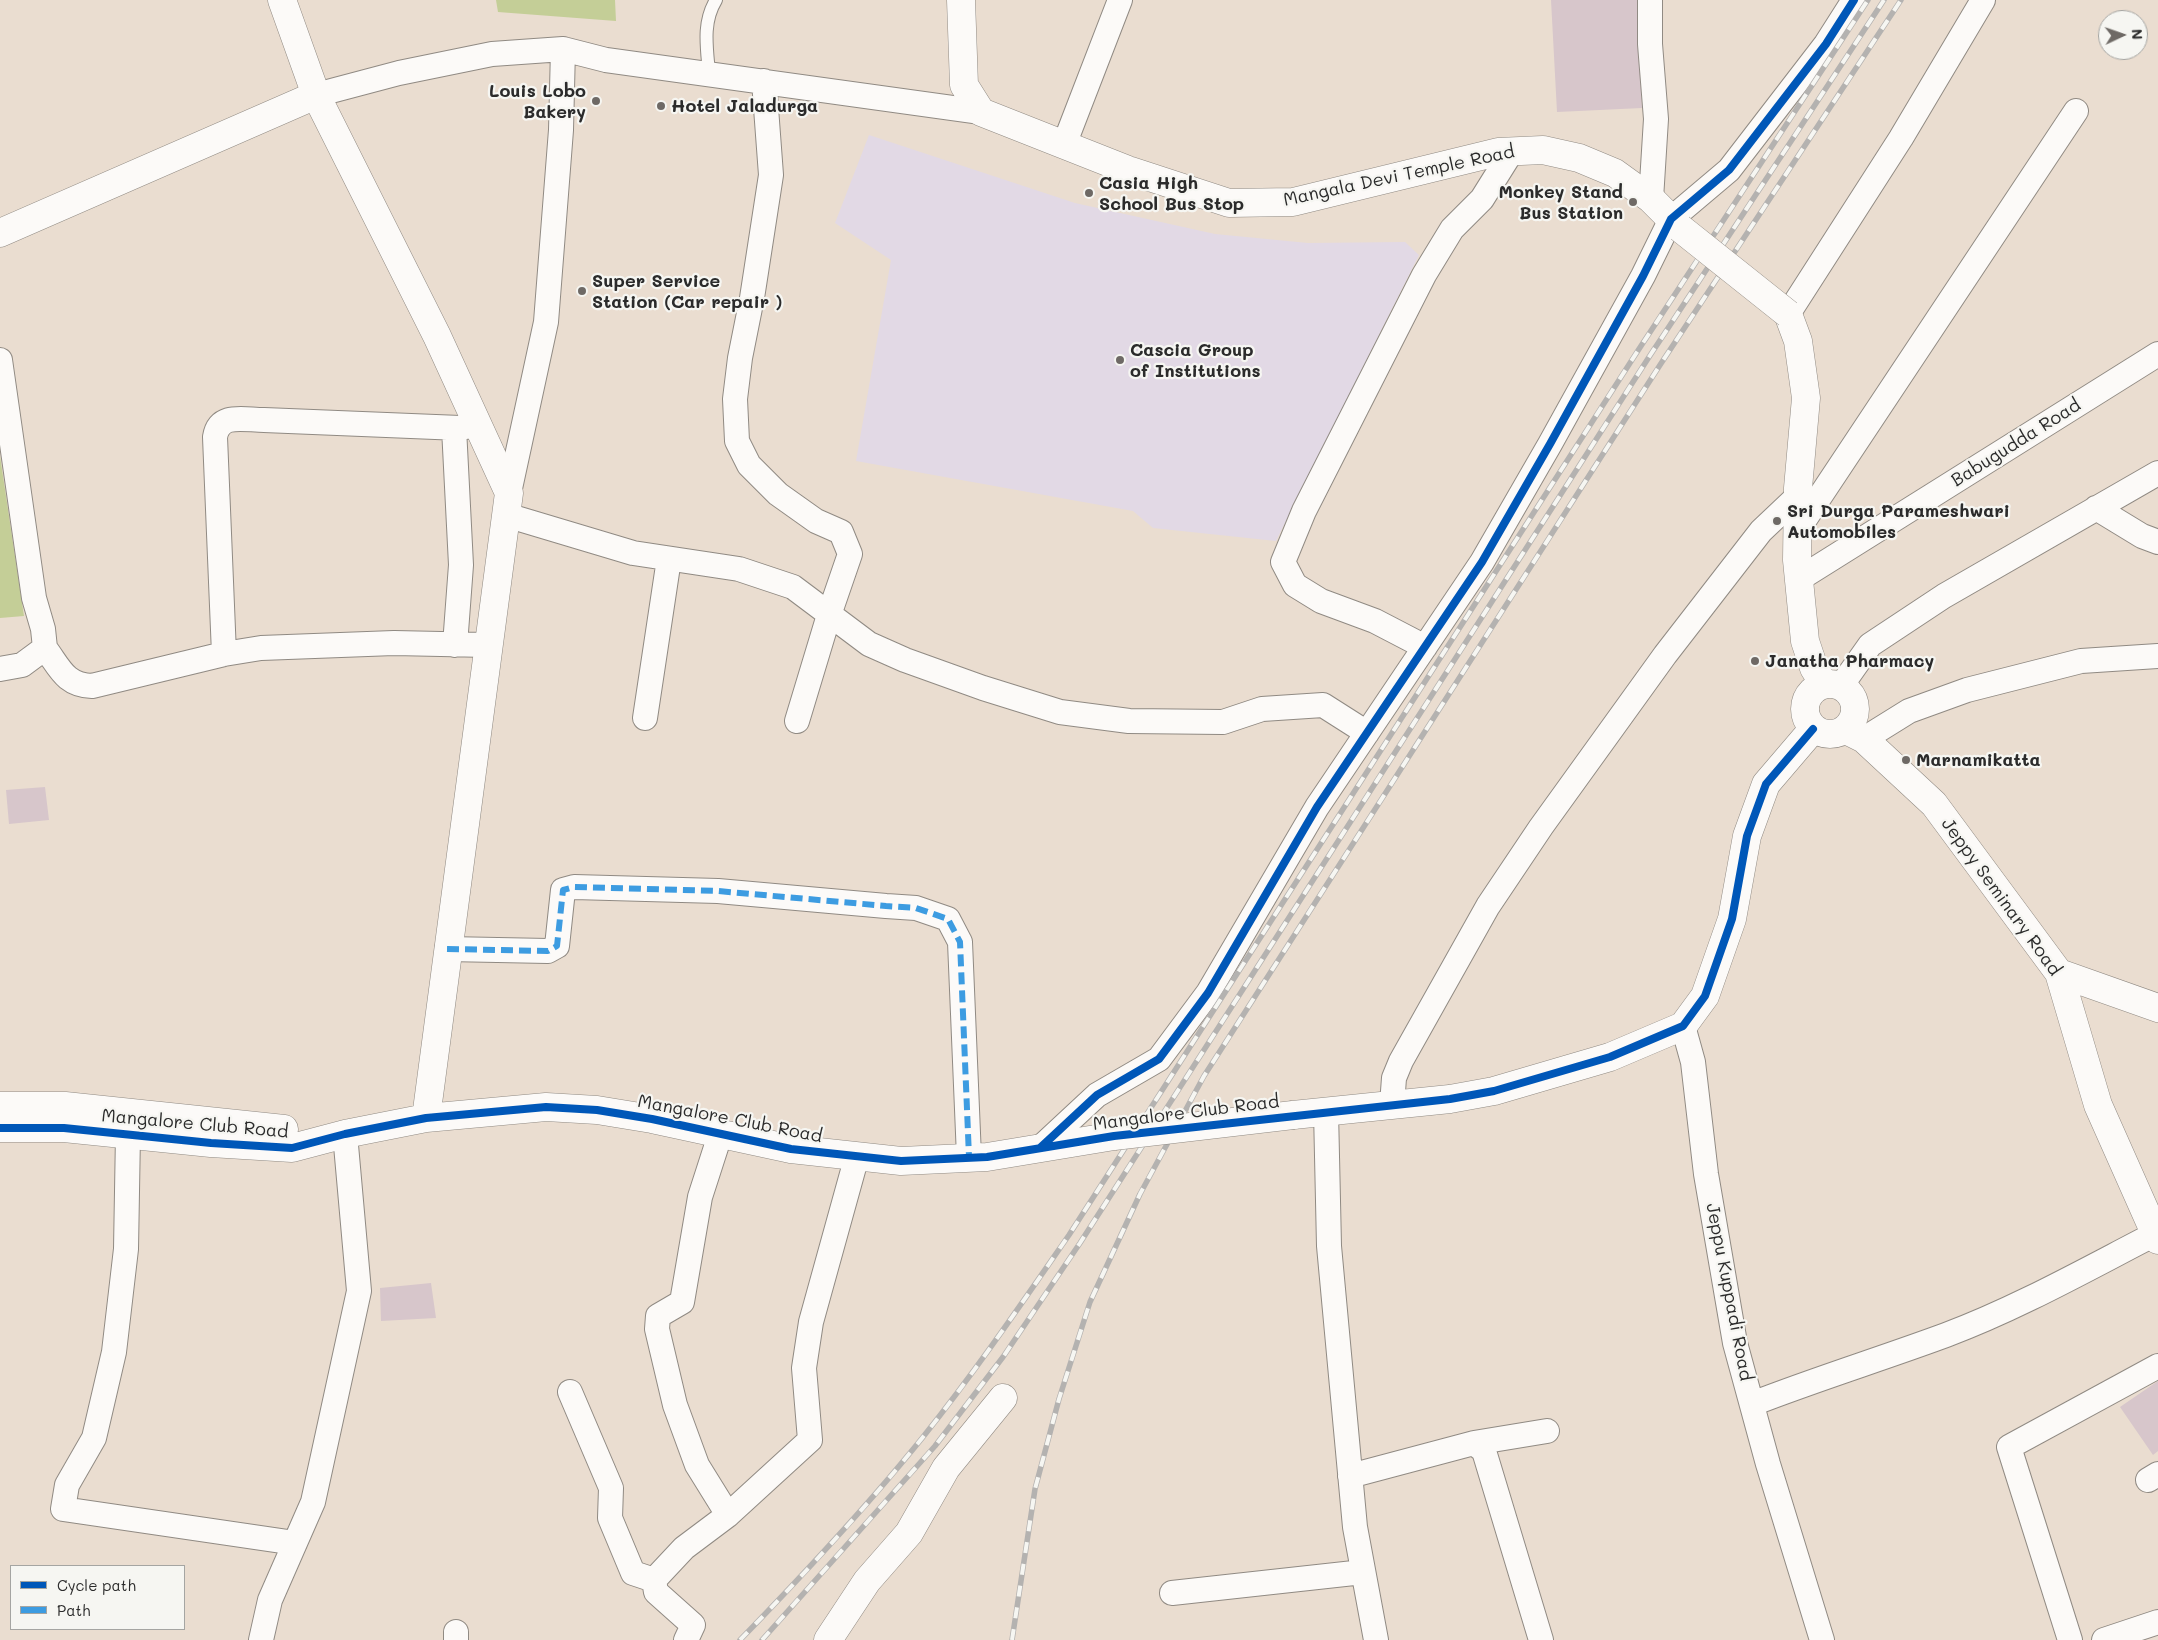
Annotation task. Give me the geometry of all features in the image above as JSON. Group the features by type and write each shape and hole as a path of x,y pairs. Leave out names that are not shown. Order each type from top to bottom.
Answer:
{"street":[{"path":"282,0 316,95 437,336 466,427 508,504 633,554 739,569 793,587 869,644 904,660 983,688 1060,712 1129,721 1223,722 1262,709 1323,705 1367,733"},
{"path":"961,0 964,85 981,112"},
{"path":"1064,145 1120,0"},
{"path":"1650,0 1650,44 1656,119 1651,198"},
{"path":"1040,1148 1097,1095 1159,1059 1208,993 1318,807 1482,562 1546,452 1643,276 1676,224 1729,170 1826,44 1854,0"},
{"path":"1855,734 1852,723 1856,709 1851,696 1832,685 1814,668 1805,641 1799,579 1797,530 1806,398 1798,341 1788,314 1901,138 1983,0"},
{"path":"426,1118 447,949 508,504 546,322 561,130 564,49"},
{"path":"0,234 316,95 399,73 492,54 564,49 606,60 981,112"},
{"path":"764,81 771,175 752,298 740,358 735,400 737,441 749,465 778,494 816,522 842,532 850,554 828,614 797,721"},
{"path":"1797,530 2076,110"},
{"name":"Mangala Devi Temple Road","path":"981,112 1128,170 1229,203 1293,202 1362,186 1413,171 1498,152 1543,150 1579,158 1615,173 1651,198 1676,224 1788,314"},
{"path":"1425,647 1375,621 1321,601 1295,585 1283,562 1304,511 1424,275 1452,230 1482,199 1512,152"},
{"name":"Babugudda Road","path":"1799,579 2158,354"},
{"path":"0,360 34,598 43,629 45,648 70,681 78,685 92,686 224,654 261,648 336,644 488,645"},
{"path":"224,654 216,427 222,422 232,419 466,427"},
{"path":"455,645 461,565 466,427"},
{"path":"2158,473 1944,596 1870,645 1832,685 1816,688 1806,701 1806,719 1814,729 1830,735 1855,734 1909,710 1967,690 2081,661 2158,656"},
{"path":"1392,1105 1394,1078 1401,1061 1469,938 1514,865 1665,655 1761,530 1798,496"},
{"path":"2096,508 2142,536 2158,542"},
{"path":"645,718 669,559"},
{"path":"0,669 22,665 45,648"},
{"path":"1683,1026 1705,996 1732,919 1747,836 1766,784 1814,729"},
{"name":"Jeppy Seminary Road","path":"1855,734 1934,804 2059,973 2098,1105 2157,1237"},
{"path":"447,949 548,951 557,946 560,937 563,890 574,887 718,891 916,908 948,919 960,942 969,1157"},
{"path":"2059,973 2158,1008"},
{"name":"Mangalore Club Road","path":"0,1128 64,1128 211,1143 292,1148 345,1134 426,1118 546,1107 597,1110 652,1119 791,1149 901,1161 969,1157 1114,1136 1326,1111 1450,1099 1494,1092 1610,1057 1683,1026"},
{"name":"Jeppu Kuppadi Road","path":"1683,1026 1693,1062 1706,1174 1735,1343 1822,1640"},
{"name":"Mangalore Club Road","path":"0,1106 65,1106 212,1123 345,1134"},
{"path":"1326,1111 1329,1246 1350,1476 1355,1527 1376,1640"},
{"path":"128,1134 126,1249 114,1352 94,1438 67,1485 63,1509 295,1543"},
{"path":"261,1640 270,1600 313,1502 359,1290 345,1134"},
{"path":"720,1135 700,1197 682,1302 658,1316 657,1329 675,1405 697,1465 728,1515"},
{"path":"654,1580 684,1548 728,1515 810,1440 804,1368 811,1322 857,1156"},
{"path":"1752,1404 1825,1376 1947,1334 2027,1299 2157,1237"},
{"path":"2070,1640 2009,1447 2158,1366"},
{"path":"570,1392 611,1488 610,1518 633,1573 654,1580"},
{"path":"828,1640 867,1581 909,1533 946,1468 1003,1398"},
{"path":"1350,1476 1474,1443 1547,1431"},
{"path":"1474,1443 1484,1451 1541,1640"},
{"path":"1172,1592 1363,1572"},
{"path":"654,1580 656,1592 693,1625 686,1640"},
{"path":"2104,1640 2158,1622"}],"lane":[{"path":"709,74 706,35 709,11 716,0"}],"shaded area":[{"name":"Cascia Group of Institutions","path":"869,135 1075,203 1215,234 1308,243 1405,242 1419,255 1276,541 1153,528 1133,511 856,461 891,260 835,223"}],"green space":[{"path":"496,0 615,0 616,21 498,12"},
{"path":"0,456 24,616 0,618"}],"building":[{"path":"1551,0 1637,0 1642,108 1557,112"},
{"path":"45,787 49,820 9,824 6,790"},
{"path":"431,1283 436,1318 381,1321 380,1288"},
{"path":"2158,1381 2158,1451 2153,1455 2120,1407"}],"railway":[{"path":"740,1640 834,1541 923,1437 980,1362 1069,1235 1639,349 1868,0"},
{"path":"762,1640 935,1446 1003,1357 1080,1243 1649,357 1884,0"},
{"path":"1012,1640 1035,1489 1059,1399 1090,1302 1140,1194 1204,1076 1660,365 1901,0"}],"marked path":[{"path":"447,949 548,951 557,946 563,890 574,887 718,891 916,908 948,919 960,942 969,1157"}],"cycle path":[{"path":"1040,1148 1097,1095 1159,1059 1208,993 1317,807 1482,562 1643,276 1671,219 1729,170 1826,44 1854,0"},
{"path":"0,1128 64,1128 211,1143 292,1148 345,1134 426,1118 546,1107 597,1110 652,1119 791,1149 901,1161 987,1157 1114,1136 1450,1099 1494,1091 1610,1057 1683,1026 1705,996 1732,919 1747,836 1766,784 1813,729"}],"place":[{"name":"Louis Lobo Bakery","path":"596,101"},
{"name":"Hotel Jaladurga","path":"661,106"},
{"name":"Casia High School Bus Stop","path":"1089,193"},
{"name":"Monkey Stand Bus Station","path":"1633,202"},
{"name":"Super Service Station (Car repair )","path":"582,291"},
{"name":"Cascia Group of Institutions","path":"1120,360"},
{"name":"Sri Durga Parameshwari Automobiles","path":"1777,521"},
{"name":"Janatha Pharmacy","path":"1755,661"},
{"name":"Marnamikatta","path":"1906,760"}]}
